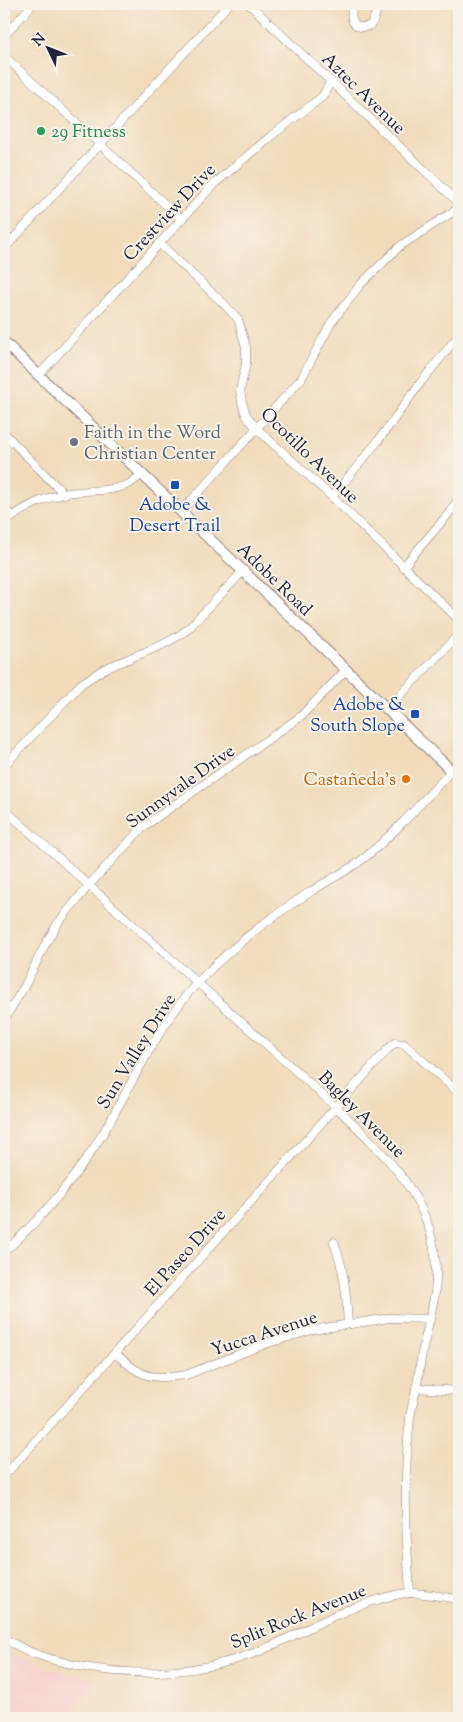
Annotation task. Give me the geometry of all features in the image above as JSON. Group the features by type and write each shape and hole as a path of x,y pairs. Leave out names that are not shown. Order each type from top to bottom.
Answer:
{"main road":[{"name":"Adobe Road","path":"4,342 459,778"}],"street":[{"path":"4,36 33,4"},
{"path":"4,250 228,4"},
{"name":"Aztec Avenue","path":"249,4 459,203"},
{"path":"353,4 351,17 358,26 364,27 368,26 374,19 378,4"},
{"path":"4,56 181,219"},
{"name":"Crestview Drive","path":"39,375 212,185 322,97 331,81"},
{"path":"181,512 301,379 331,323 360,285 400,246 459,208"},
{"name":"Ocotillo Avenue","path":"159,243 238,319 246,347 246,364 240,390 242,402 246,414 257,429 332,497 459,620"},
{"path":"332,497 378,441 421,382 459,335"},
{"path":"4,433 64,494"},
{"path":"4,524 12,516 39,502 64,494 129,484 142,474"},
{"path":"403,567 450,512 459,498"},
{"path":"4,508 12,516"},
{"path":"4,766 81,684 104,669 176,638 188,629 243,571"},
{"path":"387,709 459,634"},
{"name":"Sunnyvale Drive","path":"4,1020 58,923 89,885 143,827 300,717 318,701 346,670"},
{"name":"Sun Valley Drive","path":"4,1252 48,1207 81,1166 104,1130 161,1030 197,983 230,951 266,921 362,860 408,817 451,771"},
{"name":"Bagley Avenue","path":"4,809 336,1107 390,1160 412,1190 425,1216 434,1246 435,1290 410,1417 405,1486 406,1540 410,1593"},
{"name":"El Paseo Drive","path":"4,1476 389,1048 395,1044 404,1044 459,1093"},
{"path":"334,1242 346,1282 348,1324"},
{"name":"Yucca Avenue","path":"115,1353 138,1372 159,1378 172,1377 186,1375 245,1352 312,1330 389,1318 430,1319"},
{"path":"416,1388 459,1391"},
{"name":"Split Rock Avenue","path":"4,1639 37,1655 88,1668 126,1672 164,1672 213,1665 260,1650 358,1605 387,1597 410,1593 459,1599"}],"shaded area":[{"path":"4,1650 53,1670 98,1680 64,1718 4,1718"}],"place":[{"name":"29 Fitness","path":"41,131"},
{"name":"Faith in the Word Christian Center","path":"74,442"},
{"name":"Adobe & Desert Trail","path":"175,485"},
{"name":"Adobe & South Slope","path":"415,714"},
{"name":"Castañeda's","path":"406,779"}]}
